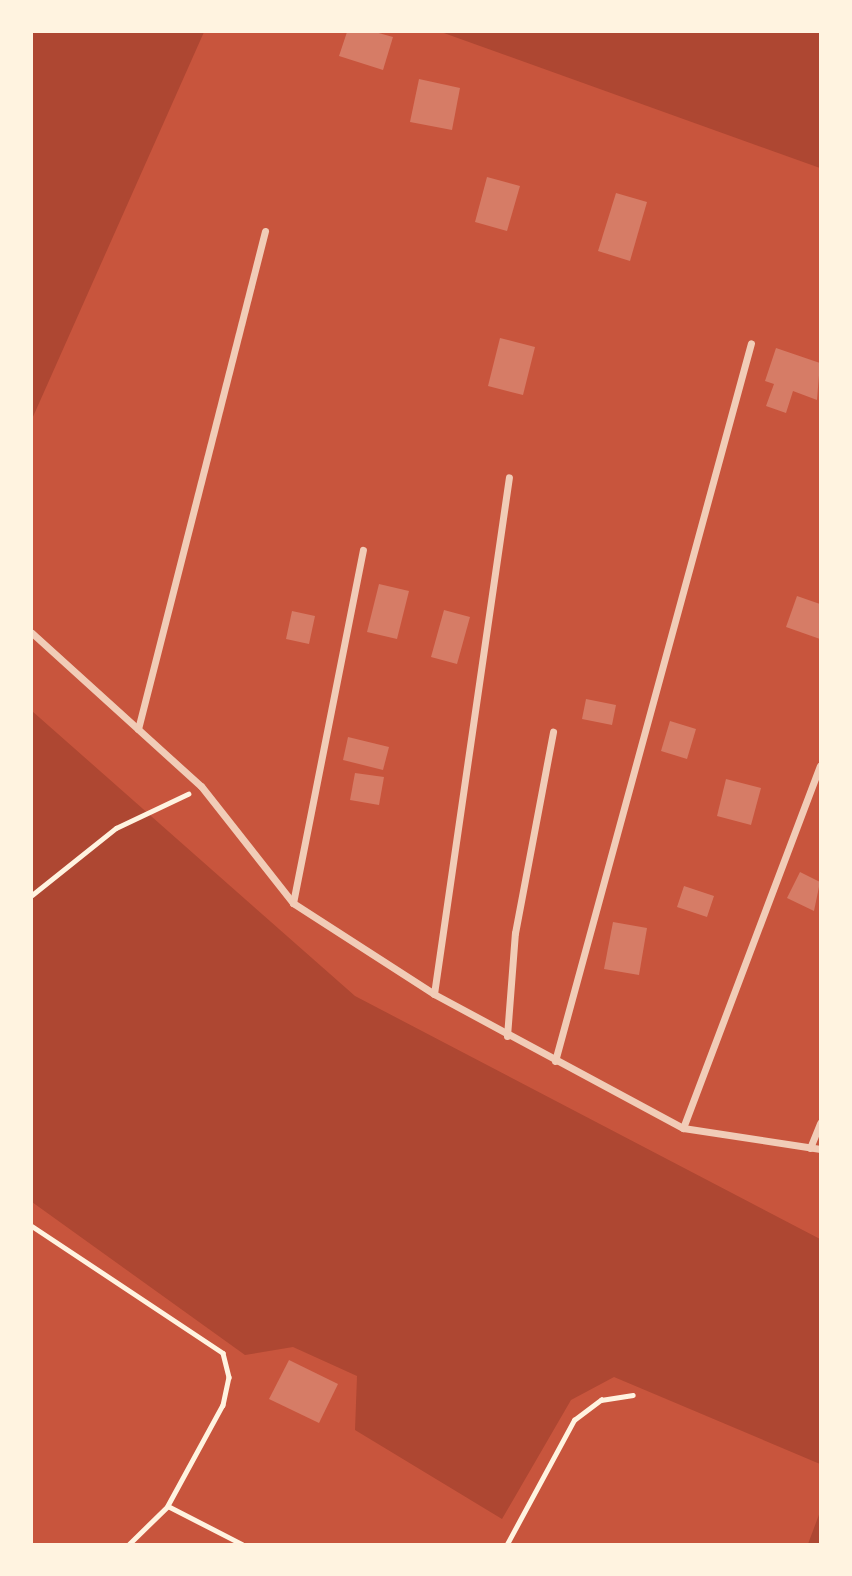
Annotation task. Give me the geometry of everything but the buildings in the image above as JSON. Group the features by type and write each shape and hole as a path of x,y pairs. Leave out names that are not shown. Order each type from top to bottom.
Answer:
{"street":[{"path":"138,729 265,232"},
{"path":"555,1061 751,343"},
{"path":"434,994 509,477"},
{"path":"293,903 363,550"},
{"path":"32,633 201,786 293,903 434,994 507,1036 683,1128 821,1149"},
{"path":"507,1036 515,933 553,732"},
{"path":"683,1128 821,766"},
{"path":"810,1148 821,1123"}],"path":[{"path":"32,895 116,828 201,786"},
{"path":"32,1226 223,1353 229,1377 223,1405 168,1506 147,1522 129,1545"},
{"path":"507,1545 574,1420 601,1400 633,1395"},
{"path":"168,1506 242,1545"}],"shaded area":[{"path":"32,32 204,32 32,419"},
{"path":"441,32 820,32 820,168"},
{"path":"32,711 355,996 820,1239 820,1464 614,1377 571,1400 502,1519 355,1430 357,1376 293,1347 245,1355 32,1202"},
{"path":"820,1512 820,1544 808,1544"}]}
